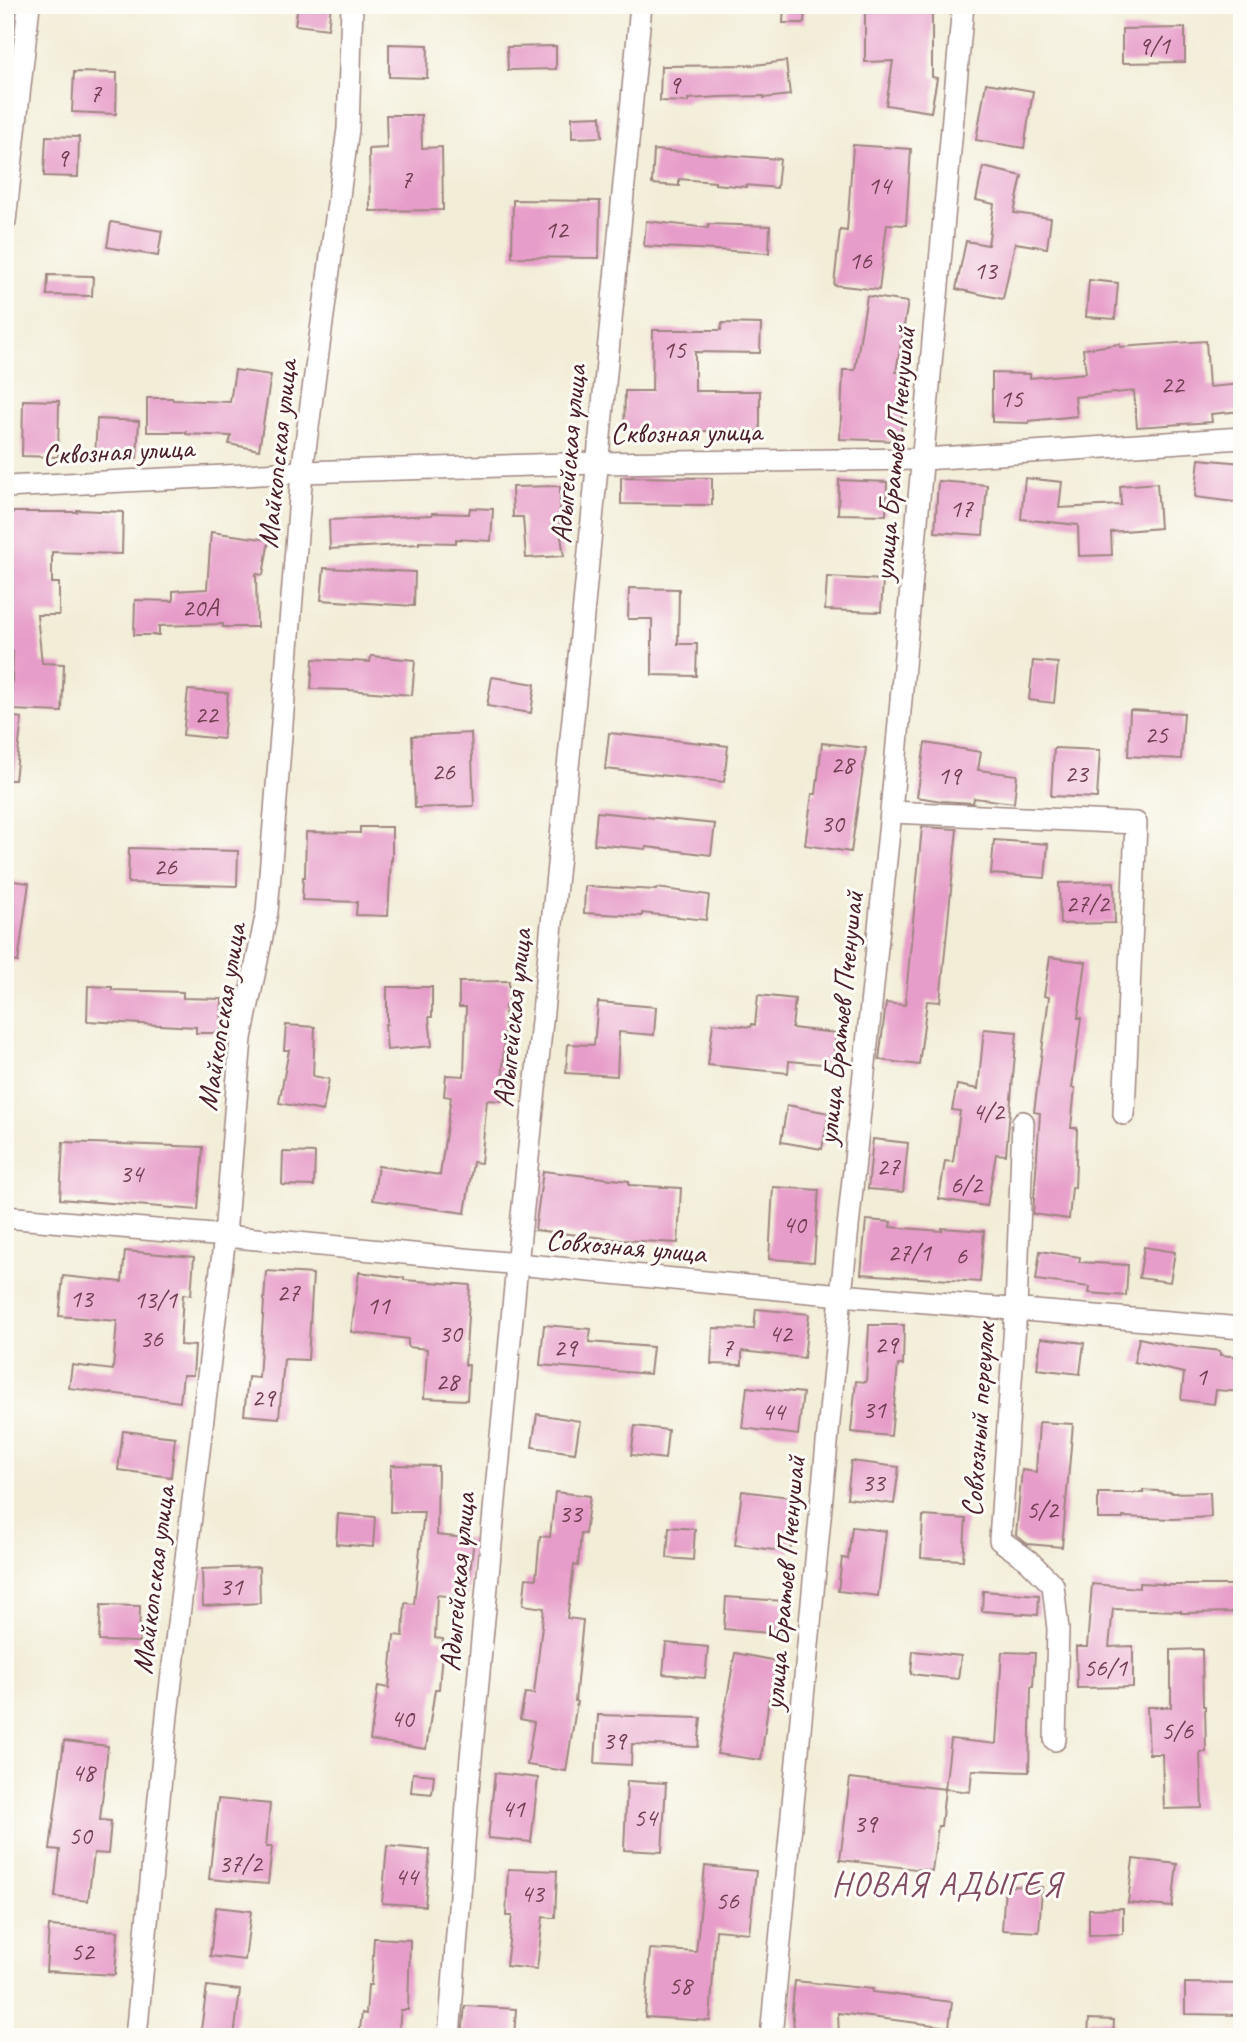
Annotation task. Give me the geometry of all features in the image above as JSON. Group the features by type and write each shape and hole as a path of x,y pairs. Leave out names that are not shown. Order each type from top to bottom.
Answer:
{"street":[{"path":"5,221 29,5"},
{"name":"Майкопская улица","path":"136,2037 167,1715 225,1236 241,1038 267,912 302,472 348,129 352,5"},
{"name":"Адыгейская улица","path":"449,2037 469,1779 517,1265 575,699 641,5"},
{"name":"улица Братьев Пченушай","path":"771,2037 841,1295 891,812 963,5"},
{"name":"Сквозная улица","path":"5,487 302,472 597,463 924,459 1242,438"},
{"path":"891,812 1136,823 1124,1114"},
{"name":"Совхозный переулок","path":"1024,1122 1016,1309 1000,1540 1029,1561 1053,1585 1058,1629 1055,1740"},
{"name":"Совхозная улица","path":"5,1217 841,1295 1242,1328"}],"building":[{"path":"298,5 331,5 328,29 295,25"},
{"path":"784,5 805,5 804,23 783,23"},
{"path":"865,5 932,5 932,77 937,78 931,112 886,105 893,61 865,62"},
{"path":"1185,28 1185,62 1122,63 1122,29"},
{"path":"389,44 428,45 427,78 389,77"},
{"path":"556,46 556,69 508,70 507,47"},
{"path":"786,61 790,95 688,99 688,102 660,101 661,66 755,65"},
{"path":"74,72 117,73 116,114 72,112"},
{"path":"986,83 1033,91 1024,148 976,140"},
{"path":"386,115 421,115 422,148 442,147 443,210 370,211 369,149 387,148"},
{"path":"601,116 602,137 572,138 572,117"},
{"path":"46,136 79,137 78,177 44,176"},
{"path":"853,145 911,149 906,225 887,224 879,290 834,285 840,230 847,231"},
{"path":"654,150 780,159 777,188 679,179 679,186 652,184"},
{"path":"983,167 1022,176 1014,213 1051,218 1047,248 1015,243 1003,299 956,289 966,241 988,245 994,204 976,200"},
{"path":"513,200 600,201 599,258 512,257"},
{"path":"646,221 708,228 708,224 770,226 769,253 644,246"},
{"path":"111,222 162,231 158,256 107,247"},
{"path":"48,275 93,276 92,296 47,295"},
{"path":"1089,280 1118,283 1115,319 1086,317"},
{"path":"867,296 908,302 896,372 903,372 901,441 840,439 843,370 855,370"},
{"path":"722,323 761,324 760,353 695,352 695,391 760,391 760,431 624,431 625,391 652,391 653,330 721,330"},
{"path":"1206,341 1209,387 1242,384 1242,411 1211,414 1212,422 1137,427 1134,391 1075,397 1077,416 1029,423 992,422 992,373 1030,374 1030,378 1086,373 1083,349 1120,344 1120,347"},
{"path":"235,370 271,375 259,450 229,444 231,436 147,432 147,398 230,402"},
{"path":"23,400 59,401 58,457 22,456"},
{"path":"97,419 139,421 137,458 95,456"},
{"path":"1199,459 1242,463 1242,503 1195,497"},
{"path":"621,477 712,478 712,505 621,504"},
{"path":"1025,478 1062,482 1059,508 1121,505 1120,486 1157,483 1160,528 1111,532 1112,555 1079,556 1078,525 1021,519"},
{"path":"839,480 887,482 886,515 838,514"},
{"path":"938,481 987,485 983,535 935,532"},
{"path":"560,486 560,530 564,556 526,558 523,517 513,517 512,487"},
{"path":"470,508 493,509 491,541 456,539 456,543 419,542 330,549 329,520 432,513 469,514"},
{"path":"5,512 123,512 122,554 52,552 52,583 59,583 59,615 37,615 42,663 64,664 62,712 11,710 13,652 5,653"},
{"path":"211,532 269,540 263,575 256,574 257,627 223,627 223,624 159,626 159,635 134,635 135,600 173,601 173,591 207,589"},
{"path":"324,568 415,572 414,606 321,600"},
{"path":"827,577 883,580 881,612 825,610"},
{"path":"629,588 679,589 678,644 697,644 696,676 652,675 652,619 628,619"},
{"path":"371,656 415,660 412,695 311,689 313,659 370,662"},
{"path":"1033,661 1058,663 1054,703 1029,700"},
{"path":"492,677 535,684 531,713 487,706"},
{"path":"188,690 228,693 223,739 183,735"},
{"path":"1130,710 1184,713 1181,759 1128,756"},
{"path":"5,716 22,718 15,780 5,780"},
{"path":"471,733 474,806 415,808 412,736"},
{"path":"609,733 728,746 724,782 605,769"},
{"path":"822,743 866,748 851,852 805,845 812,794 816,794"},
{"path":"925,743 981,752 978,770 1017,775 1014,803 974,798 973,803 917,797"},
{"path":"1054,748 1100,750 1097,798 1051,796"},
{"path":"597,812 715,824 711,855 594,844"},
{"path":"360,827 392,827 388,916 356,915 357,902 302,900 306,832 360,833"},
{"path":"922,827 957,829 940,1002 927,1001 919,1065 879,1060 886,1003 905,1005"},
{"path":"994,840 1048,844 1045,878 991,874"},
{"path":"129,848 238,851 237,886 128,883"},
{"path":"5,880 29,883 18,962 5,960"},
{"path":"1114,882 1115,923 1060,924 1059,883"},
{"path":"585,886 657,888 709,895 706,920 642,913 642,916 584,913"},
{"path":"1050,957 1086,962 1072,1088 1075,1088 1071,1128 1077,1128 1075,1188 1072,1187 1069,1219 1033,1214 1040,1113 1034,1112 1049,997 1044,996"},
{"path":"509,981 509,1006 505,1006 502,1101 487,1100 481,1163 473,1162 465,1213 373,1200 378,1166 440,1175 451,1097 444,1096 446,1075 464,1076 466,1007 459,1007 459,982"},
{"path":"88,986 112,987 112,990 183,992 183,998 222,999 221,1033 196,1033 196,1027 87,1021"},
{"path":"387,987 432,987 432,1017 429,1017 432,1046 387,1050"},
{"path":"758,995 795,999 792,1028 836,1033 833,1065 789,1061 788,1073 708,1065 713,1023 751,1027 752,1024 755,1025"},
{"path":"598,1002 656,1007 654,1035 619,1032 617,1076 566,1073 568,1044 594,1045"},
{"path":"286,1025 315,1027 313,1076 329,1079 323,1111 279,1103 289,1050 284,1050"},
{"path":"984,1029 1017,1032 1006,1155 996,1154 987,1206 939,1199 945,1161 953,1162 960,1111 952,1110 957,1085 978,1089"},
{"path":"787,1105 829,1113 822,1149 781,1142"},
{"path":"873,1139 908,1143 903,1192 868,1189"},
{"path":"63,1142 203,1147 198,1210 60,1199"},
{"path":"283,1152 315,1153 314,1186 282,1185"},
{"path":"543,1171 629,1181 629,1185 681,1188 678,1243 535,1230"},
{"path":"773,1187 819,1190 814,1262 769,1259"},
{"path":"866,1220 891,1222 890,1227 984,1231 980,1282 861,1274"},
{"path":"1144,1247 1175,1252 1170,1282 1139,1278"},
{"path":"125,1251 194,1257 191,1295 183,1294 180,1345 195,1346 193,1375 183,1375 180,1402 69,1388 72,1365 113,1370 117,1321 59,1316 63,1276 122,1282"},
{"path":"1040,1251 1080,1257 1079,1262 1128,1265 1126,1296 1089,1293 1090,1287 1036,1280"},
{"path":"266,1271 313,1274 308,1360 284,1359 279,1418 244,1415 248,1377 259,1378"},
{"path":"359,1272 404,1280 470,1285 465,1365 469,1365 467,1400 424,1398 427,1349 408,1347 408,1339 351,1332"},
{"path":"756,1309 809,1314 804,1358 742,1351 742,1365 711,1364 713,1328 754,1329"},
{"path":"544,1325 591,1329 589,1342 653,1347 650,1374 540,1365"},
{"path":"869,1325 904,1325 903,1365 898,1365 891,1436 851,1432 856,1381 866,1382"},
{"path":"1041,1338 1084,1343 1080,1374 1037,1369"},
{"path":"1139,1338 1242,1357 1242,1392 1216,1390 1214,1404 1181,1400 1184,1373 1134,1362"},
{"path":"747,1387 803,1393 798,1435 742,1428"},
{"path":"537,1414 580,1421 575,1453 532,1447"},
{"path":"1039,1422 1073,1424 1062,1547 1027,1544 1016,1535 1022,1470 1036,1472"},
{"path":"635,1426 668,1430 665,1459 631,1455"},
{"path":"123,1431 175,1437 171,1477 118,1470"},
{"path":"851,1461 899,1467 894,1504 847,1498"},
{"path":"391,1465 438,1466 437,1535 474,1539 467,1598 437,1595 435,1638 443,1639 439,1689 435,1689 426,1749 370,1740 378,1686 389,1688 394,1635 403,1636 405,1603 414,1604 424,1512 390,1512"},
{"path":"1143,1490 1172,1493 1210,1492 1211,1517 1098,1519 1098,1493 1143,1493"},
{"path":"742,1491 797,1498 790,1552 735,1545"},
{"path":"555,1492 590,1496 585,1534 581,1533 578,1566 574,1565 567,1618 583,1620 577,1702 566,1771 527,1765 534,1722 520,1719 525,1693 534,1694 544,1608 523,1605 526,1578 536,1579 540,1536 550,1537"},
{"path":"338,1514 375,1517 373,1547 336,1544"},
{"path":"923,1516 966,1519 963,1560 921,1558"},
{"path":"669,1527 695,1529 693,1560 667,1558"},
{"path":"852,1527 886,1531 878,1596 838,1591 842,1558 848,1559"},
{"path":"259,1567 260,1603 203,1606 202,1569"},
{"path":"1139,1583 1242,1585 1242,1612 1181,1613 1113,1609 1109,1647 1133,1646 1133,1687 1077,1688 1076,1647 1087,1647 1092,1584 1139,1588"},
{"path":"983,1591 1039,1595 1038,1615 982,1611"},
{"path":"726,1597 784,1601 781,1634 724,1629"},
{"path":"101,1605 140,1606 139,1642 99,1641"},
{"path":"666,1643 708,1647 705,1678 663,1674"},
{"path":"1202,1649 1206,1752 1200,1752 1202,1808 1164,1809 1162,1754 1149,1754 1147,1707 1171,1707 1171,1650"},
{"path":"913,1651 961,1656 958,1679 911,1674"},
{"path":"1002,1652 1035,1653 1031,1687 1029,1772 972,1770 970,1792 945,1789 951,1739 996,1744"},
{"path":"735,1653 782,1662 775,1699 769,1698 761,1760 717,1754"},
{"path":"598,1715 701,1718 698,1747 632,1744 631,1765 595,1763"},
{"path":"64,1741 108,1746 100,1820 111,1821 108,1854 94,1853 88,1901 55,1897 60,1850 50,1849"},
{"path":"413,1773 434,1775 432,1794 411,1792"},
{"path":"495,1773 538,1778 531,1842 488,1838"},
{"path":"850,1778 945,1789 932,1871 840,1860"},
{"path":"627,1781 666,1783 662,1852 624,1850"},
{"path":"218,1799 270,1804 266,1847 272,1847 268,1884 209,1879"},
{"path":"387,1846 430,1850 425,1906 382,1903"},
{"path":"1133,1859 1177,1864 1172,1907 1128,1903"},
{"path":"705,1866 756,1871 749,1933 716,1930 710,2021 645,2017 650,1949 696,1952"},
{"path":"508,1869 557,1871 555,1918 543,1917 537,1969 506,1966 512,1916 506,1916"},
{"path":"1005,1886 1042,1887 1039,1932 1002,1930"},
{"path":"216,1907 251,1911 245,1960 210,1956"},
{"path":"1123,1908 1123,1934 1089,1935 1089,1909"},
{"path":"49,1926 118,1931 115,1975 46,1971"},
{"path":"374,1938 410,1940 408,2010 401,2010 398,2037 359,2037 362,2013 366,2014 368,1985 371,1985"},
{"path":"795,1981 873,1989 872,1992 952,2002 949,2027 838,2013 839,2037 795,2037 792,2009"},
{"path":"1185,1983 1242,1984 1242,2015 1185,2014"},
{"path":"207,1986 240,1990 234,2037 200,2037"},
{"path":"465,2006 516,2009 514,2037 462,2037"},
{"path":"1089,2019 1114,2020 1113,2037 1088,2037"}],"district":[{"name":"НОВАЯ АДЫГЕЯ","path":"947,1883"}]}
